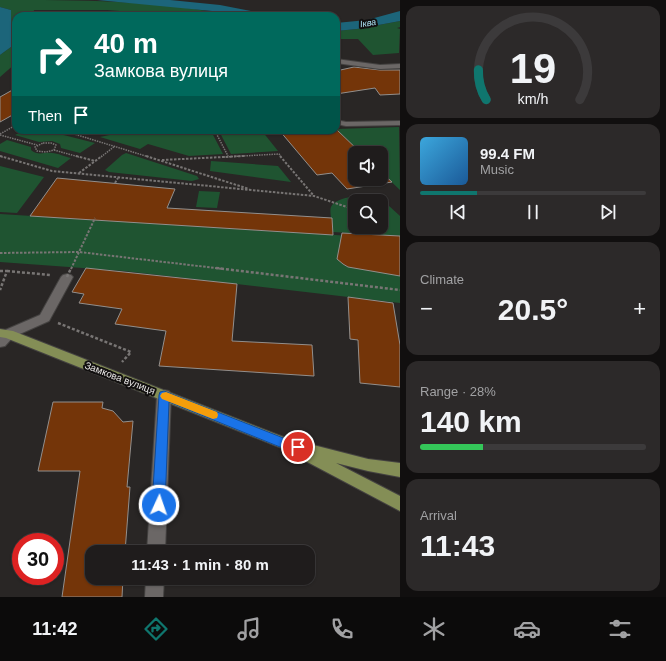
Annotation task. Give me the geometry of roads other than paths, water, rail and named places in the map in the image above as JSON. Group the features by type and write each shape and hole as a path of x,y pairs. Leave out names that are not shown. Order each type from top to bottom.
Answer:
{"main road":[{"name":"Замкова вулиця","path":"3,337 111,374 284,443 368,464 400,470"},
{"path":"284,443 400,504"}],"street":[{"path":"340,62 380,67 400,66"},
{"path":"340,123 400,123"},
{"path":"3,337 45,318 67,277"},
{"path":"156,545 164,395"},
{"path":"154,597 155,585"}],"water":[{"path":"97,0 170,0 220,5 256,12 212,11"},
{"path":"0,7 11,10 11,47 0,55"},
{"name":"Іква","path":"400,11 400,21 340,31 340,23 367,20"}]}
